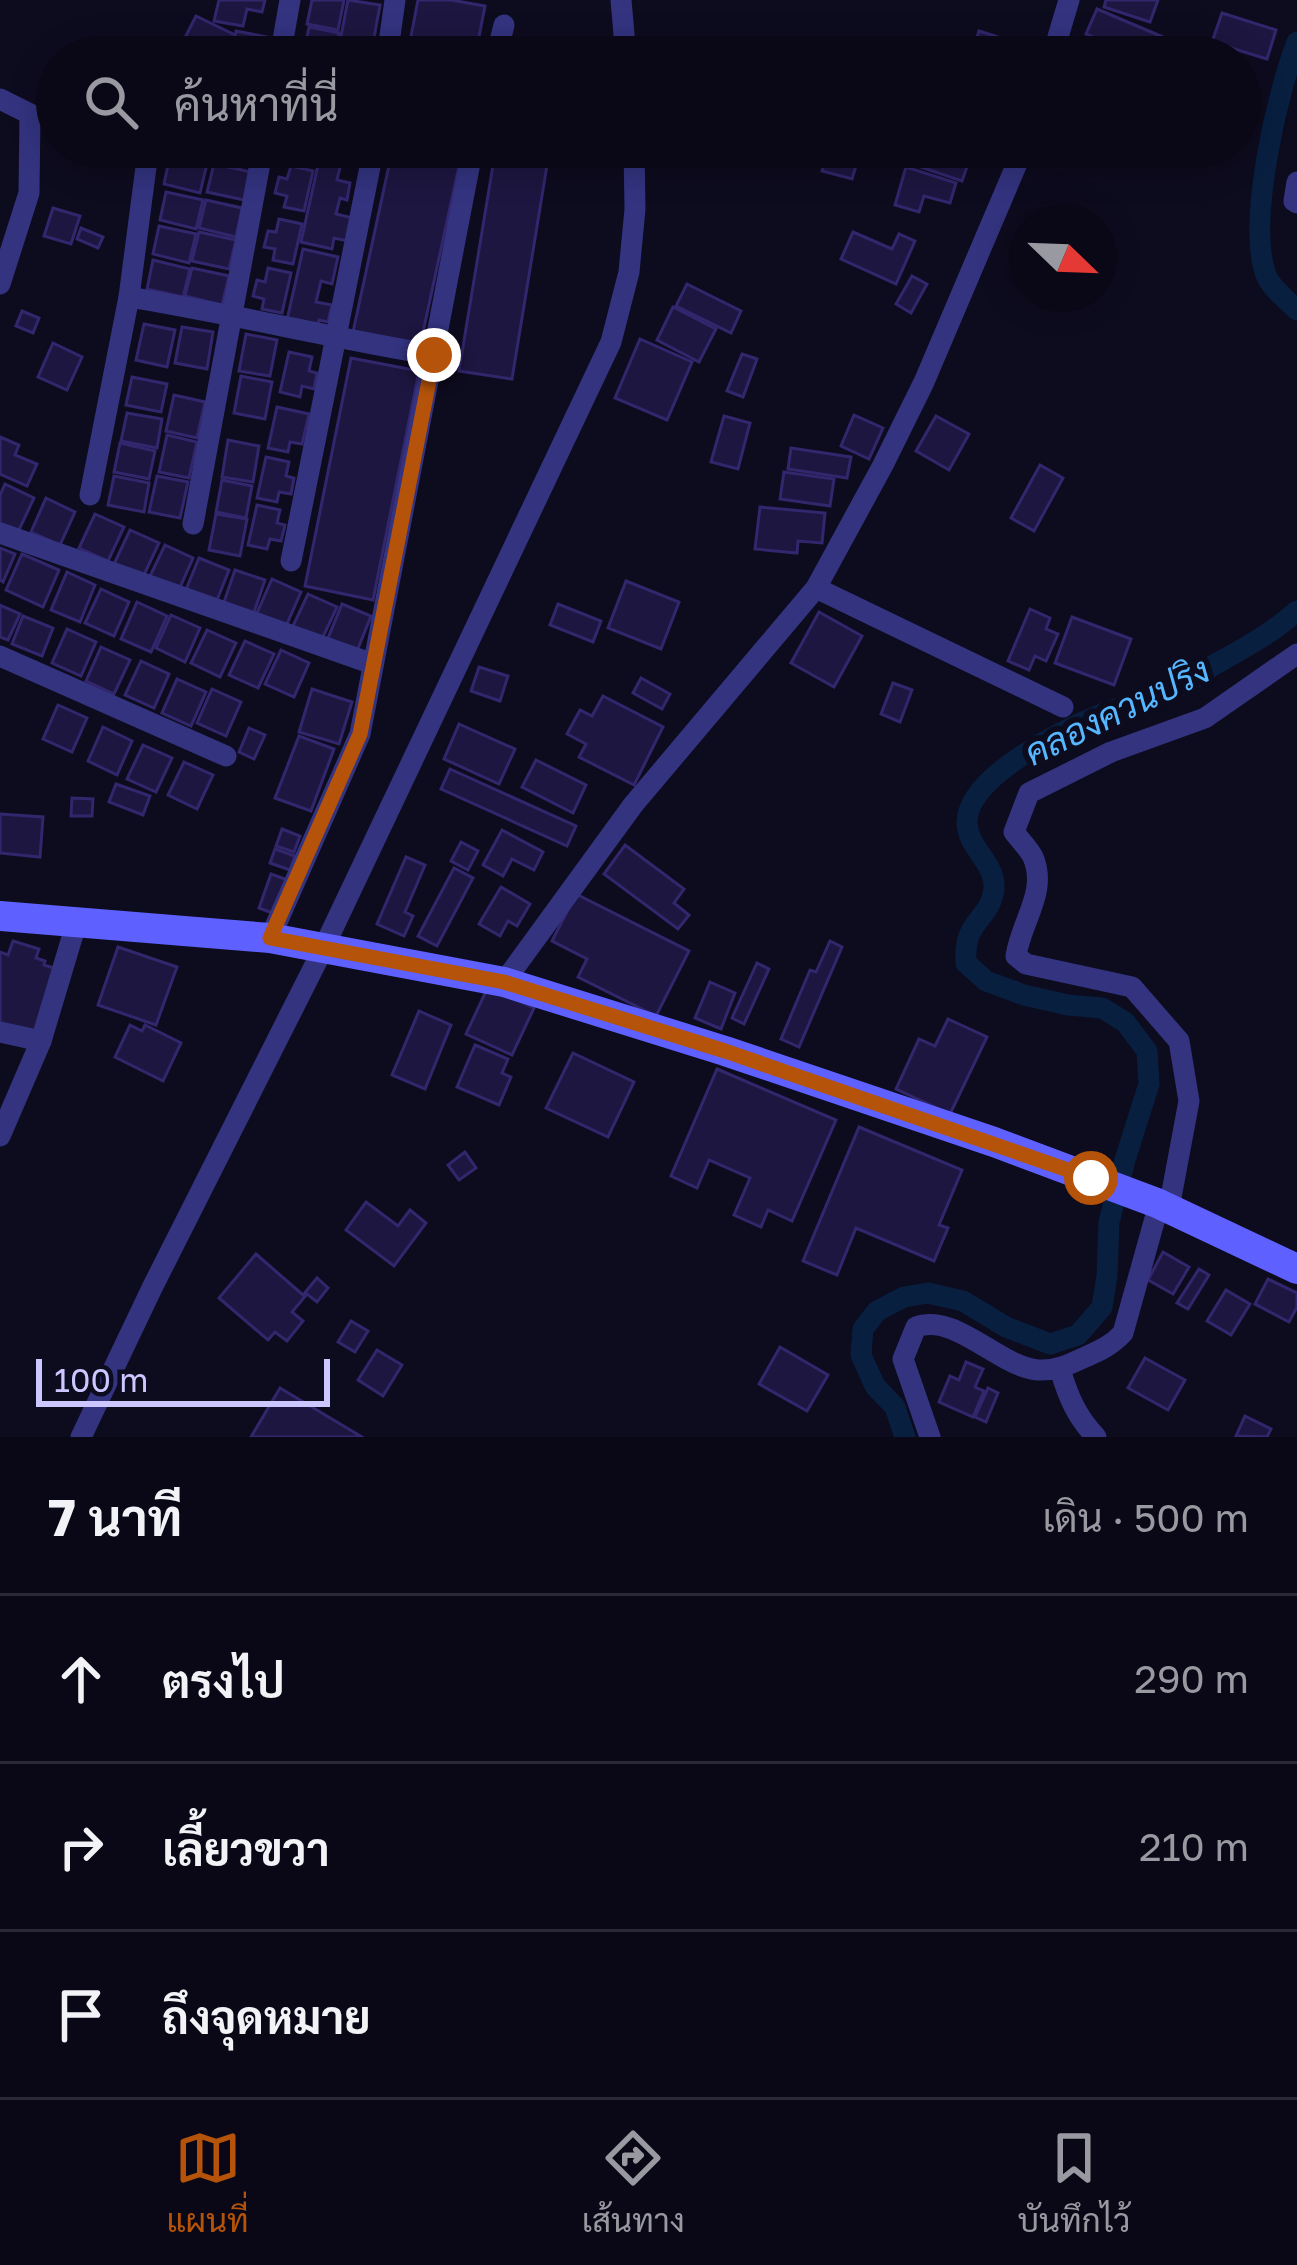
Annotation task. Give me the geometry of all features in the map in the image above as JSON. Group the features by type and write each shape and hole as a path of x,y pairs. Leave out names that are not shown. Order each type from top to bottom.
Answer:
{"street":[{"path":"284,36 290,0"},
{"path":"391,36 395,0"},
{"path":"621,0 624,36"},
{"path":"1058,36 1069,0"},
{"path":"501,36 504,26"},
{"path":"0,99 31,114 28,193 0,284"},
{"path":"90,495 129,297 146,168"},
{"path":"193,524 259,168"},
{"path":"291,562 370,168"},
{"path":"270,938 360,734 469,168"},
{"path":"81,1437 322,949 611,342 629,272 634,168"},
{"path":"504,982 633,805 816,588 924,382 1015,168"},
{"path":"1297,182 1297,203"},
{"path":"129,297 434,355"},
{"path":"0,533 374,664"},
{"path":"816,588 1063,707"},
{"path":"930,1437 903,1359 916,1327 929,1322 946,1327 1033,1370 1060,1369 1111,1346 1123,1334 1189,1101 1179,1040 1132,987 1026,964 1016,956 1020,932 1038,894 1033,858 1014,832 1029,793 1111,752 1205,718 1297,654"},
{"path":"0,656 226,756"},
{"path":"0,916 270,938 504,982 725,1051 1091,1178 1297,1269"},
{"path":"0,1136 40,1041 77,921"},
{"path":"0,1032 40,1041"},
{"path":"1060,1369 1069,1400 1096,1437"}],"building":[{"path":"219,0 265,0 262,12 247,9 243,26 214,21"},
{"path":"312,0 344,0 338,30 307,24"},
{"path":"348,0 380,5 374,36 341,36"},
{"path":"418,0 485,6 479,36 411,36"},
{"path":"1106,0 1158,0 1150,22 1104,7"},
{"path":"1097,9 1161,36 1091,36 1086,34"},
{"path":"1222,13 1276,30 1267,59 1261,57 1261,36 1214,36"},
{"path":"196,16 235,35 234,36 186,36"},
{"path":"309,27 339,33 338,36 307,36"},
{"path":"167,168 206,168 200,193 164,184"},
{"path":"213,168 251,172 244,200 207,192"},
{"path":"290,168 313,171 304,211 284,207 287,196 275,193 279,177 287,179"},
{"path":"317,168 340,168 337,180 350,183 347,200 340,198 336,214 353,218 348,241 334,238 332,249 301,242"},
{"path":"388,168 459,168 420,346 353,332"},
{"path":"493,168 547,168 512,379 459,371"},
{"path":"823,168 855,168 852,179"},
{"path":"906,168 956,183 950,203 924,196 919,212 895,205"},
{"path":"924,168 967,168 962,181"},
{"path":"166,192 203,200 196,229 160,220"},
{"path":"206,200 242,208 236,237 199,228"},
{"path":"53,208 80,216 71,244 44,236"},
{"path":"279,219 302,224 293,264 273,260 275,249 264,247 268,231 276,232"},
{"path":"159,226 196,234 189,263 153,254"},
{"path":"81,228 103,237 98,248 77,239"},
{"path":"199,232 236,240 229,269 192,261"},
{"path":"853,232 892,249 899,234 915,241 896,284 841,259"},
{"path":"303,249 338,257 332,284 321,281 316,302 332,305 328,322 319,320 317,327 287,320"},
{"path":"153,260 190,269 183,297 147,289"},
{"path":"192,268 229,276 222,305 185,296"},
{"path":"268,268 291,273 282,313 262,309 264,299 253,296 257,280 265,282"},
{"path":"912,276 927,284 911,313 896,304"},
{"path":"687,284 741,311 731,333 676,306"},
{"path":"673,307 716,329 699,362 657,340"},
{"path":"22,311 39,318 33,333 16,326"},
{"path":"144,324 175,330 167,367 136,360"},
{"path":"182,327 213,332 207,369 175,363"},
{"path":"246,334 277,340 270,376 239,371"},
{"path":"640,339 692,362 667,420 615,398"},
{"path":"53,343 82,357 67,390 38,377"},
{"path":"289,352 312,357 309,371 317,373 314,389 302,386 300,397 280,392"},
{"path":"742,354 757,359 743,397 727,391"},
{"path":"351,358 419,371 373,600 305,586"},
{"path":"241,376 272,382 265,419 234,413"},
{"path":"132,377 167,384 161,412 126,405"},
{"path":"174,395 205,402 197,438 166,431"},
{"path":"277,407 309,414 302,444 290,442 288,452 268,448"},
{"path":"127,413 162,419 157,448 121,441"},
{"path":"854,415 883,428 869,459 841,446"},
{"path":"724,416 750,423 738,469 711,462"},
{"path":"936,416 969,434 949,470 916,451"},
{"path":"167,435 197,442 189,478 159,472"},
{"path":"0,437 19,445 15,455 37,464 27,486 0,474"},
{"path":"228,440 259,446 253,482 222,477"},
{"path":"120,443 155,451 149,479 114,472"},
{"path":"791,448 851,457 847,478 788,469"},
{"path":"266,457 289,462 286,476 294,478 291,494 279,492 277,502 257,498"},
{"path":"1040,465 1063,478 1034,531 1011,518"},
{"path":"784,472 834,479 830,506 780,499"},
{"path":"114,476 149,483 144,512 108,505"},
{"path":"157,476 188,482 180,518 149,512"},
{"path":"222,480 252,486 246,518 216,512"},
{"path":"5,484 34,498 18,532 0,523"},
{"path":"46,498 75,512 60,545 31,532"},
{"path":"257,505 280,510 277,523 285,525 281,541 270,539 267,549 248,545"},
{"path":"760,507 825,513 822,543 798,541 797,553 755,549"},
{"path":"95,514 124,527 108,561 79,548"},
{"path":"216,514 247,519 240,556 209,550"},
{"path":"130,530 159,543 143,577 114,564"},
{"path":"165,545 193,558 178,592 149,578"},
{"path":"0,548 15,554 3,582 0,580"},
{"path":"22,554 59,570 43,607 6,590"},
{"path":"199,558 229,570 215,605 185,592"},
{"path":"235,570 265,580 253,615 223,605"},
{"path":"67,572 95,585 80,622 51,610"},
{"path":"272,579 301,592 286,626 257,613"},
{"path":"626,581 679,602 661,649 608,628"},
{"path":"101,589 129,602 114,636 85,623"},
{"path":"308,594 337,607 321,641 292,628"},
{"path":"137,602 167,616 151,652 121,639"},
{"path":"342,604 371,616 357,651 328,638"},
{"path":"558,604 601,621 593,642 550,625"},
{"path":"0,605 20,614 8,640 0,637"},
{"path":"1030,609 1050,618 1046,629 1058,634 1046,661 1035,656 1029,670 1008,661"},
{"path":"819,612 862,636 834,687 791,663"},
{"path":"171,615 200,628 185,662 156,648"},
{"path":"23,616 53,628 42,656 12,644"},
{"path":"1072,617 1131,639 1114,685 1055,663"},
{"path":"67,629 96,642 81,676 52,663"},
{"path":"207,630 236,643 220,677 191,663"},
{"path":"245,641 274,654 258,688 229,675"},
{"path":"101,647 130,660 114,694 86,681"},
{"path":"281,650 309,663 294,697 265,684"},
{"path":"141,661 169,674 154,708 125,695"},
{"path":"479,667 508,676 500,701 471,691"},
{"path":"641,678 670,694 662,709 633,693"},
{"path":"177,679 206,692 191,726 162,713"},
{"path":"893,683 912,690 900,722 881,714"},
{"path":"212,689 241,702 226,736 197,723"},
{"path":"312,689 352,702 339,744 299,732"},
{"path":"603,696 663,727 634,785 579,757 586,744 567,734 580,710 592,716"},
{"path":"58,705 87,718 72,752 43,739"},
{"path":"459,724 515,749 499,784 444,759"},
{"path":"103,727 132,741 117,775 88,761"},
{"path":"249,728 265,735 254,759 239,752"},
{"path":"299,736 334,749 311,811 275,798"},
{"path":"143,745 172,758 156,792 127,779"},
{"path":"536,760 586,785 573,813 522,787"},
{"path":"184,762 213,775 197,809 168,795"},
{"path":"450,769 576,826 567,846 441,789"},
{"path":"116,784 150,796 143,815 109,802"},
{"path":"72,798 93,799 92,816 71,816"},
{"path":"0,814 43,817 40,857 0,853"},
{"path":"282,829 300,836 294,852 276,846"},
{"path":"502,830 543,852 534,870 512,859 503,876 483,865"},
{"path":"461,842 478,851 468,870 451,861"},
{"path":"625,845 684,889 674,903 689,915 678,929 604,874"},
{"path":"275,849 295,856 290,870 270,863"},
{"path":"406,857 425,865 405,912 413,916 404,936 377,924"},
{"path":"454,868 473,878 437,946 418,936"},
{"path":"271,874 290,881 278,915 259,908"},
{"path":"501,887 530,904 517,926 508,921 500,936 479,924"},
{"path":"576,894 689,951 656,1016 578,977 587,959 552,941"},
{"path":"13,941 39,949 36,958 60,970 39,1037 0,1025 0,952 8,955"},
{"path":"830,941 842,947 799,1047 781,1039 810,970 816,972"},
{"path":"118,947 177,967 156,1025 98,1005"},
{"path":"757,963 769,969 744,1024 732,1018"},
{"path":"710,982 735,993 721,1029 695,1018"},
{"path":"488,987 534,1008 512,1055 466,1034"},
{"path":"419,1011 451,1025 425,1089 392,1075"},
{"path":"948,1019 987,1037 950,1114 896,1089 919,1039 935,1046"},
{"path":"130,1025 142,1031 145,1025 181,1043 163,1081 115,1057"},
{"path":"475,1045 508,1059 502,1073 511,1077 499,1105 457,1087"},
{"path":"573,1053 634,1082 608,1137 546,1108"},
{"path":"717,1069 836,1120 792,1221 768,1210 761,1227 734,1215 750,1178 709,1160 697,1188 671,1176"},
{"path":"859,1127 962,1170 939,1225 948,1228 934,1261 856,1228 837,1275 803,1261"},
{"path":"465,1152 476,1168 459,1180 448,1165"},
{"path":"366,1202 398,1226 410,1210 426,1223 394,1266 346,1230"},
{"path":"1163,1252 1189,1267 1173,1294 1148,1280"},
{"path":"256,1254 303,1295 317,1278 328,1288 317,1302 307,1294 292,1312 303,1321 287,1341 275,1332 268,1340 219,1298"},
{"path":"1199,1269 1209,1275 1188,1309 1177,1303"},
{"path":"1268,1279 1297,1293 1297,1307 1289,1322 1255,1304"},
{"path":"1226,1290 1250,1304 1231,1335 1207,1321"},
{"path":"351,1321 368,1331 355,1352 338,1342"},
{"path":"780,1347 828,1375 807,1411 759,1384"},
{"path":"377,1350 402,1365 383,1396 358,1380"},
{"path":"1145,1358 1185,1380 1168,1410 1128,1388"},
{"path":"966,1362 983,1369 975,1387 984,1391 973,1417 939,1402 950,1376 959,1380"},
{"path":"280,1388 362,1437 251,1437"},
{"path":"988,1388 998,1393 986,1422 975,1417"},
{"path":"1245,1416 1271,1429 1267,1437 1236,1436"}],"waterway":[{"name":"คลองควนปริง","path":"1297,42 1273,124 1260,224 1266,275 1297,310"},
{"name":"คลองควนปริง","path":"905,1437 895,1407 875,1386 861,1355 863,1329 877,1311 904,1297 928,1293 963,1301 1006,1327 1050,1344 1078,1335 1102,1307 1109,1222 1149,1084 1147,1051 1125,1022 1102,1008 1024,995 986,981 966,963 972,929 988,908 994,889 991,871 969,832 971,805 1000,771 1044,742 1104,713 1182,685 1297,611"}],"route":[{"path":"434,355 360,734 270,938 504,982 725,1051 1091,1178"}]}
